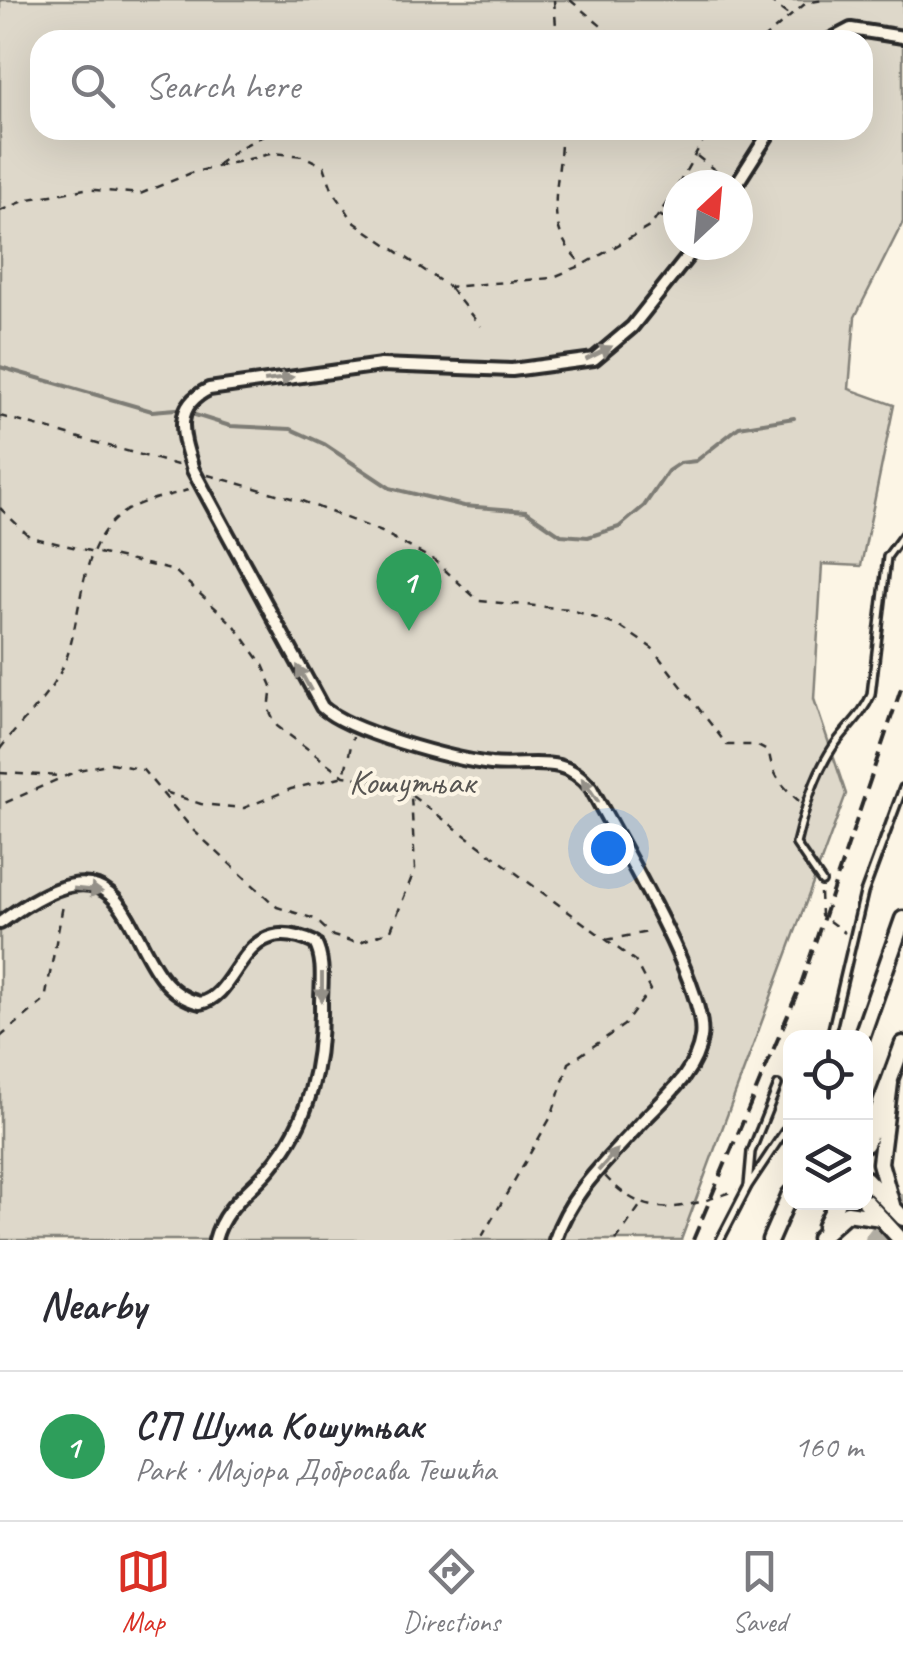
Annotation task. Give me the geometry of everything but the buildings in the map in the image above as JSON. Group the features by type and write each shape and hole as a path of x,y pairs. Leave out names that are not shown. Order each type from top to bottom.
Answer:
{"main road":[{"path":"863,1030 903,918"},
{"path":"873,1126 903,1044"},
{"path":"890,1083 880,1163 896,1210"},
{"path":"873,1187 896,1210"},
{"path":"873,1209 901,1240"},
{"path":"770,1240 783,1210"},
{"path":"818,1239 833,1210"},
{"path":"818,1239 848,1213 882,1219"}],"street":[{"path":"873,33 903,37"},
{"path":"744,170 764,140"},
{"path":"555,1240 570,1204 680,1083 698,1051 699,1008 664,930 592,788 572,770 539,762 480,762 355,729 336,720 310,690 193,470 181,430 185,408 209,389 381,365 512,370 594,359 632,327 686,260"},
{"path":"0,922 30,901 66,888 112,893 123,904 156,969 194,1001 204,1002 217,995 237,964 258,944 294,936 319,949 322,1019 313,1092 273,1164 233,1203 215,1240"}],"lane":[{"path":"822,882 796,844 805,806 833,747 864,710 871,695 887,557 903,535"},
{"path":"832,1030 872,870 903,788"},
{"path":"748,1186 750,1152 778,1084"},
{"path":"720,1240 748,1186 783,1134"}],"path":[{"path":"554,0 556,30"},
{"path":"570,0 606,30"},
{"path":"768,0 788,15"},
{"path":"772,30 806,3 823,0"},
{"path":"215,167 255,140"},
{"path":"561,140 562,162 552,206 565,249 583,265"},
{"path":"687,170 704,140"},
{"path":"0,210 29,199 85,189 140,194 215,167 274,153 302,156 324,166 332,190 354,222 449,287 480,326"},
{"path":"696,155 715,170"},
{"path":"449,287 551,278 583,265 651,226 663,208"},
{"path":"659,214 663,217"},
{"path":"0,416 302,502 382,532 435,561 479,600 569,610 618,626 652,648 727,744 756,744 769,752 771,768 781,785 805,806"},
{"path":"0,749 50,690 64,663 89,573 90,552 127,509 202,486"},
{"path":"0,508 30,537 176,571 235,626 263,665 272,686 270,710 277,726 344,776"},
{"path":"344,776 355,729"},
{"path":"0,804 64,776 111,762 143,770 193,830 277,907 315,919 333,936 358,943 392,930 405,902 415,869 410,796"},
{"path":"0,773 64,776"},
{"path":"163,791 201,804 244,808 291,789 344,776 400,784 410,796 635,961 650,990 624,1025 569,1063 550,1117 480,1240"},
{"path":"822,882 821,915 852,942"},
{"path":"0,1037 45,1000 66,888"},
{"path":"605,940 664,930"},
{"path":"599,1170 640,1206 679,1208 748,1186"},
{"path":"616,1240 640,1206"}],"green space":[{"name":"Кошутњак","path":"0,0 903,0 903,222 855,317 849,389 894,405 861,566 822,564 814,699 846,794 681,1240 0,1240"}],"waterway":[{"path":"0,367 152,411 176,409 230,426 291,429 324,444 390,488 464,506 526,511 561,535 588,537 619,527 644,506 668,471 680,463 696,461 739,427 794,418"},
{"path":"876,1240 903,1205"}],"railway":[{"path":"693,1240 801,984 903,683"}],"place":[{"name":"СП Шума Кошутњак","path":"409,631"}]}
